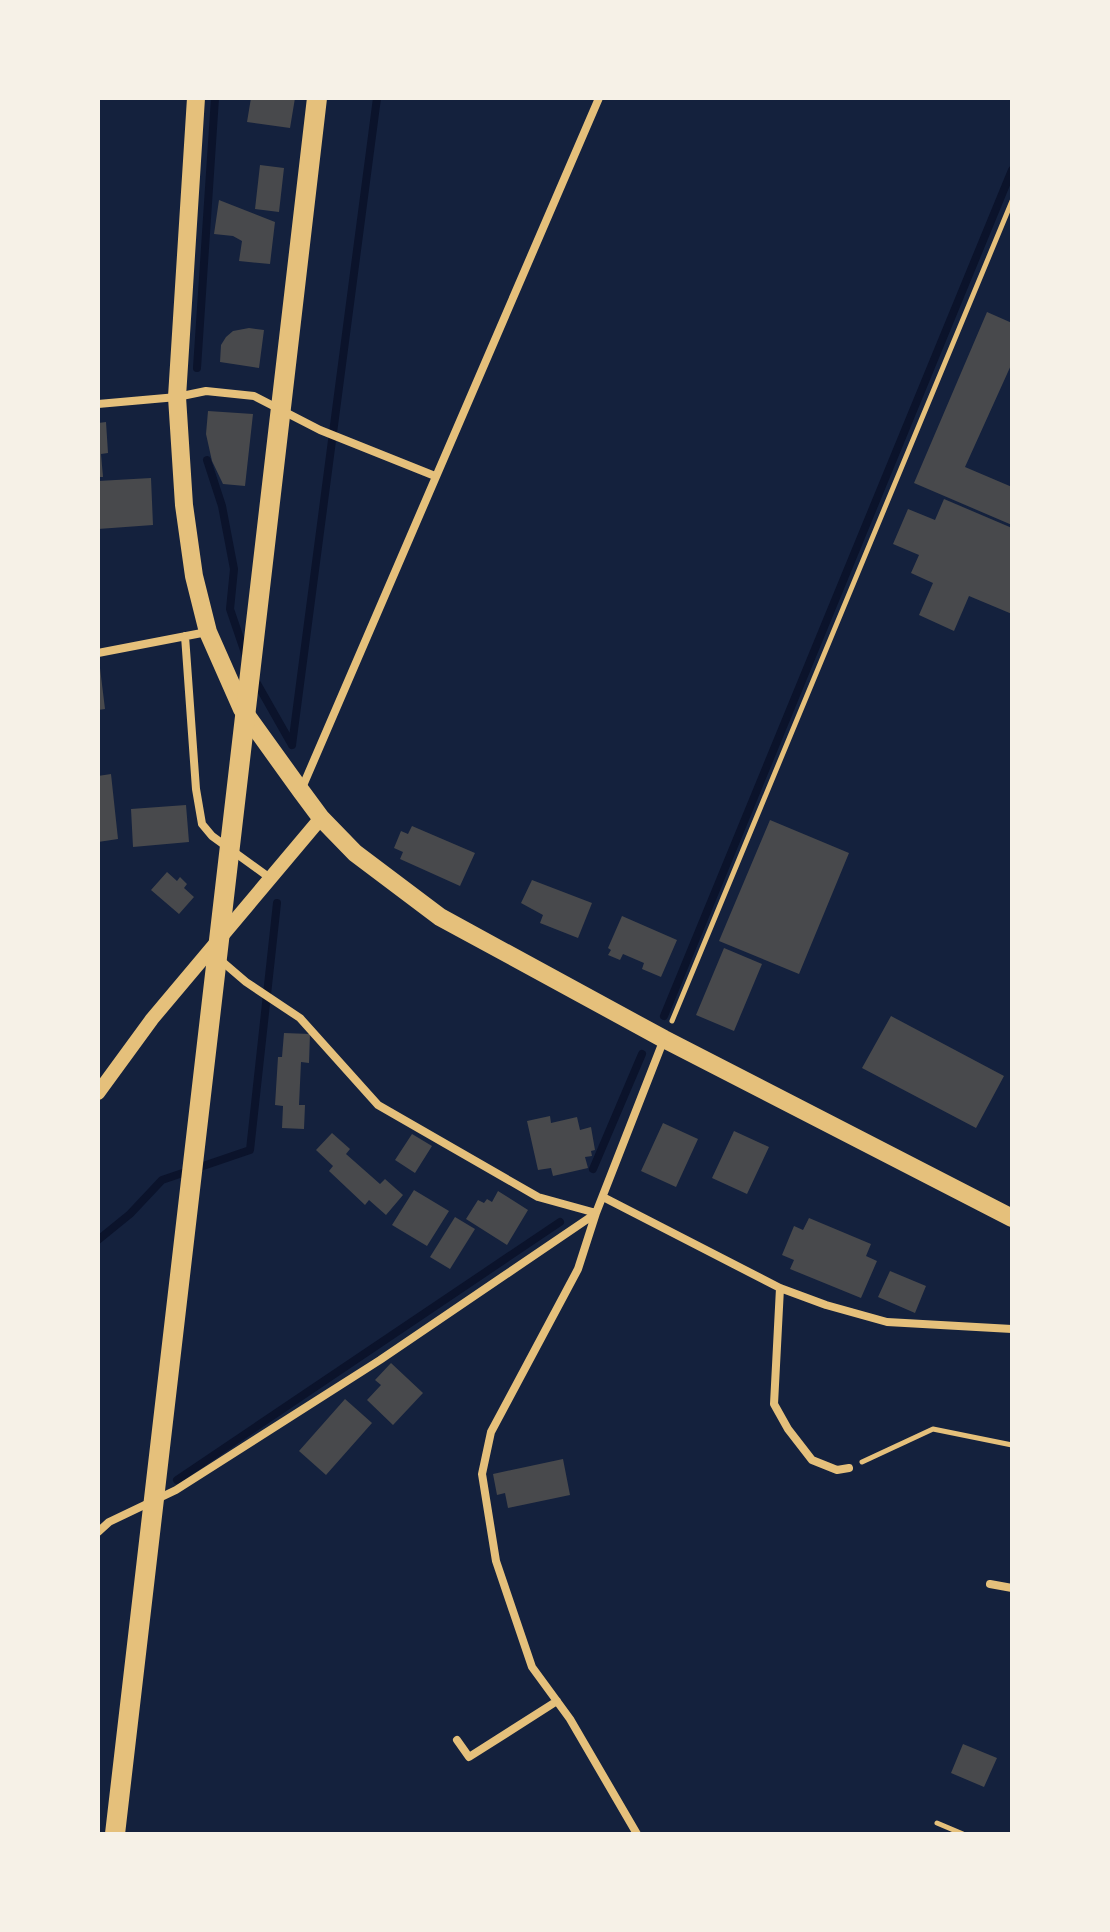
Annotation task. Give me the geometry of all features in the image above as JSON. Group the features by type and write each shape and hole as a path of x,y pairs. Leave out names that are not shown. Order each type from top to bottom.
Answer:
{"highway":[{"path":"115,1834 317,98"}],"main road":[{"path":"196,98 177,397 184,505 194,576 208,632 242,709 301,791 321,818 355,853 440,917 664,1039 1012,1218"}],"street":[{"path":"301,791 599,98"},
{"path":"98,404 177,397 206,391 254,396 326,432 435,476"},
{"path":"98,653 208,632"},
{"path":"185,636 196,789 202,824 212,836 270,878"},
{"path":"98,1093 152,1019 321,818"},
{"path":"209,950 300,1018 378,1105 538,1197 596,1213"},
{"path":"637,1834 557,1701 532,1667 496,1561 482,1474 491,1432 578,1269 596,1213 664,1039"},
{"path":"603,1197 780,1288 826,1305 887,1322 1011,1326"},
{"path":"98,1532 109,1522 176,1490 367,1368 596,1213"},
{"path":"780,1288 774,1404 788,1429 812,1460 837,1470 849,1468"},
{"path":"990,1584 1012,1588"},
{"path":"457,1740 469,1757 557,1701"}],"path":[{"path":"664,1039 1012,201"},
{"path":"849,1468 933,1429 1012,1445"},
{"path":"937,1823 963,1834"}],"building":[{"path":"251,98 295,98 290,128 247,122"},
{"path":"260,165 284,168 279,212 255,209"},
{"path":"219,200 275,222 270,264 239,261 242,241 233,236 214,234"},
{"path":"987,312 1012,323 1012,363 965,467 1012,487 1012,525 914,483"},
{"path":"249,328 264,330 259,368 220,362 221,345 226,337 233,331"},
{"path":"208,411 253,414 245,486 223,484 212,461 206,434"},
{"path":"106,422 108,453 101,454 103,477 98,477 98,423"},
{"path":"151,478 153,525 98,529 98,481"},
{"path":"944,499 1012,528 1012,614 969,596 954,631 919,615 933,583 911,573 919,555 893,544 908,509 935,520"},
{"path":"98,669 105,709 98,710"},
{"path":"111,774 118,839 98,842 98,776"},
{"path":"186,805 189,842 133,847 131,809"},
{"path":"770,820 849,853 799,974 719,941"},
{"path":"412,826 475,853 460,886 400,859 403,852 394,848 401,831 408,834"},
{"path":"167,872 177,881 180,877 187,884 184,888 194,897 179,914 151,890"},
{"path":"532,880 592,903 578,938 540,923 543,915 521,903"},
{"path":"622,916 677,940 661,977 642,969 644,963 623,954 620,960 608,955"},
{"path":"724,948 762,964 734,1031 696,1015"},
{"path":"891,1016 1004,1076 976,1128 862,1068"},
{"path":"284,1033 310,1034 309,1063 301,1062 299,1105 305,1105 304,1129 282,1128 283,1106 275,1105 278,1057 282,1057"},
{"path":"550,1116 551,1123 577,1117 580,1130 591,1127 595,1150 591,1151 592,1156 585,1157 588,1168 553,1176 551,1168 538,1170 527,1121"},
{"path":"663,1123 698,1139 676,1187 641,1171"},
{"path":"734,1131 769,1147 747,1194 712,1178"},
{"path":"332,1133 350,1149 346,1154 380,1184 385,1179 403,1195 386,1215 369,1200 365,1205 329,1171 333,1166 316,1150"},
{"path":"412,1134 432,1146 415,1173 395,1160"},
{"path":"414,1190 449,1211 427,1246 392,1225"},
{"path":"498,1191 528,1210 507,1245 466,1219 478,1200 492,1202"},
{"path":"455,1217 475,1229 450,1269 430,1257"},
{"path":"809,1218 871,1244 866,1256 877,1261 861,1298 790,1269 794,1260 782,1255 794,1226 803,1230"},
{"path":"890,1271 926,1286 915,1313 878,1297"},
{"path":"391,1363 423,1393 393,1425 367,1400 381,1385 375,1380"},
{"path":"345,1399 372,1423 326,1475 299,1451"},
{"path":"563,1459 570,1495 508,1508 505,1493 497,1495 493,1474"},
{"path":"963,1744 997,1758 984,1787 951,1773"}],"waterway":[{"path":"197,368 215,98"},
{"path":"292,745 377,98"},
{"path":"664,1016 1012,170"},
{"path":"207,460 222,506 234,569 230,609 246,656"},
{"path":"255,680 292,745"},
{"path":"98,1240 130,1214 162,1180 250,1150 277,903"},
{"path":"593,1169 642,1054"},
{"path":"177,1480 560,1222"}]}
